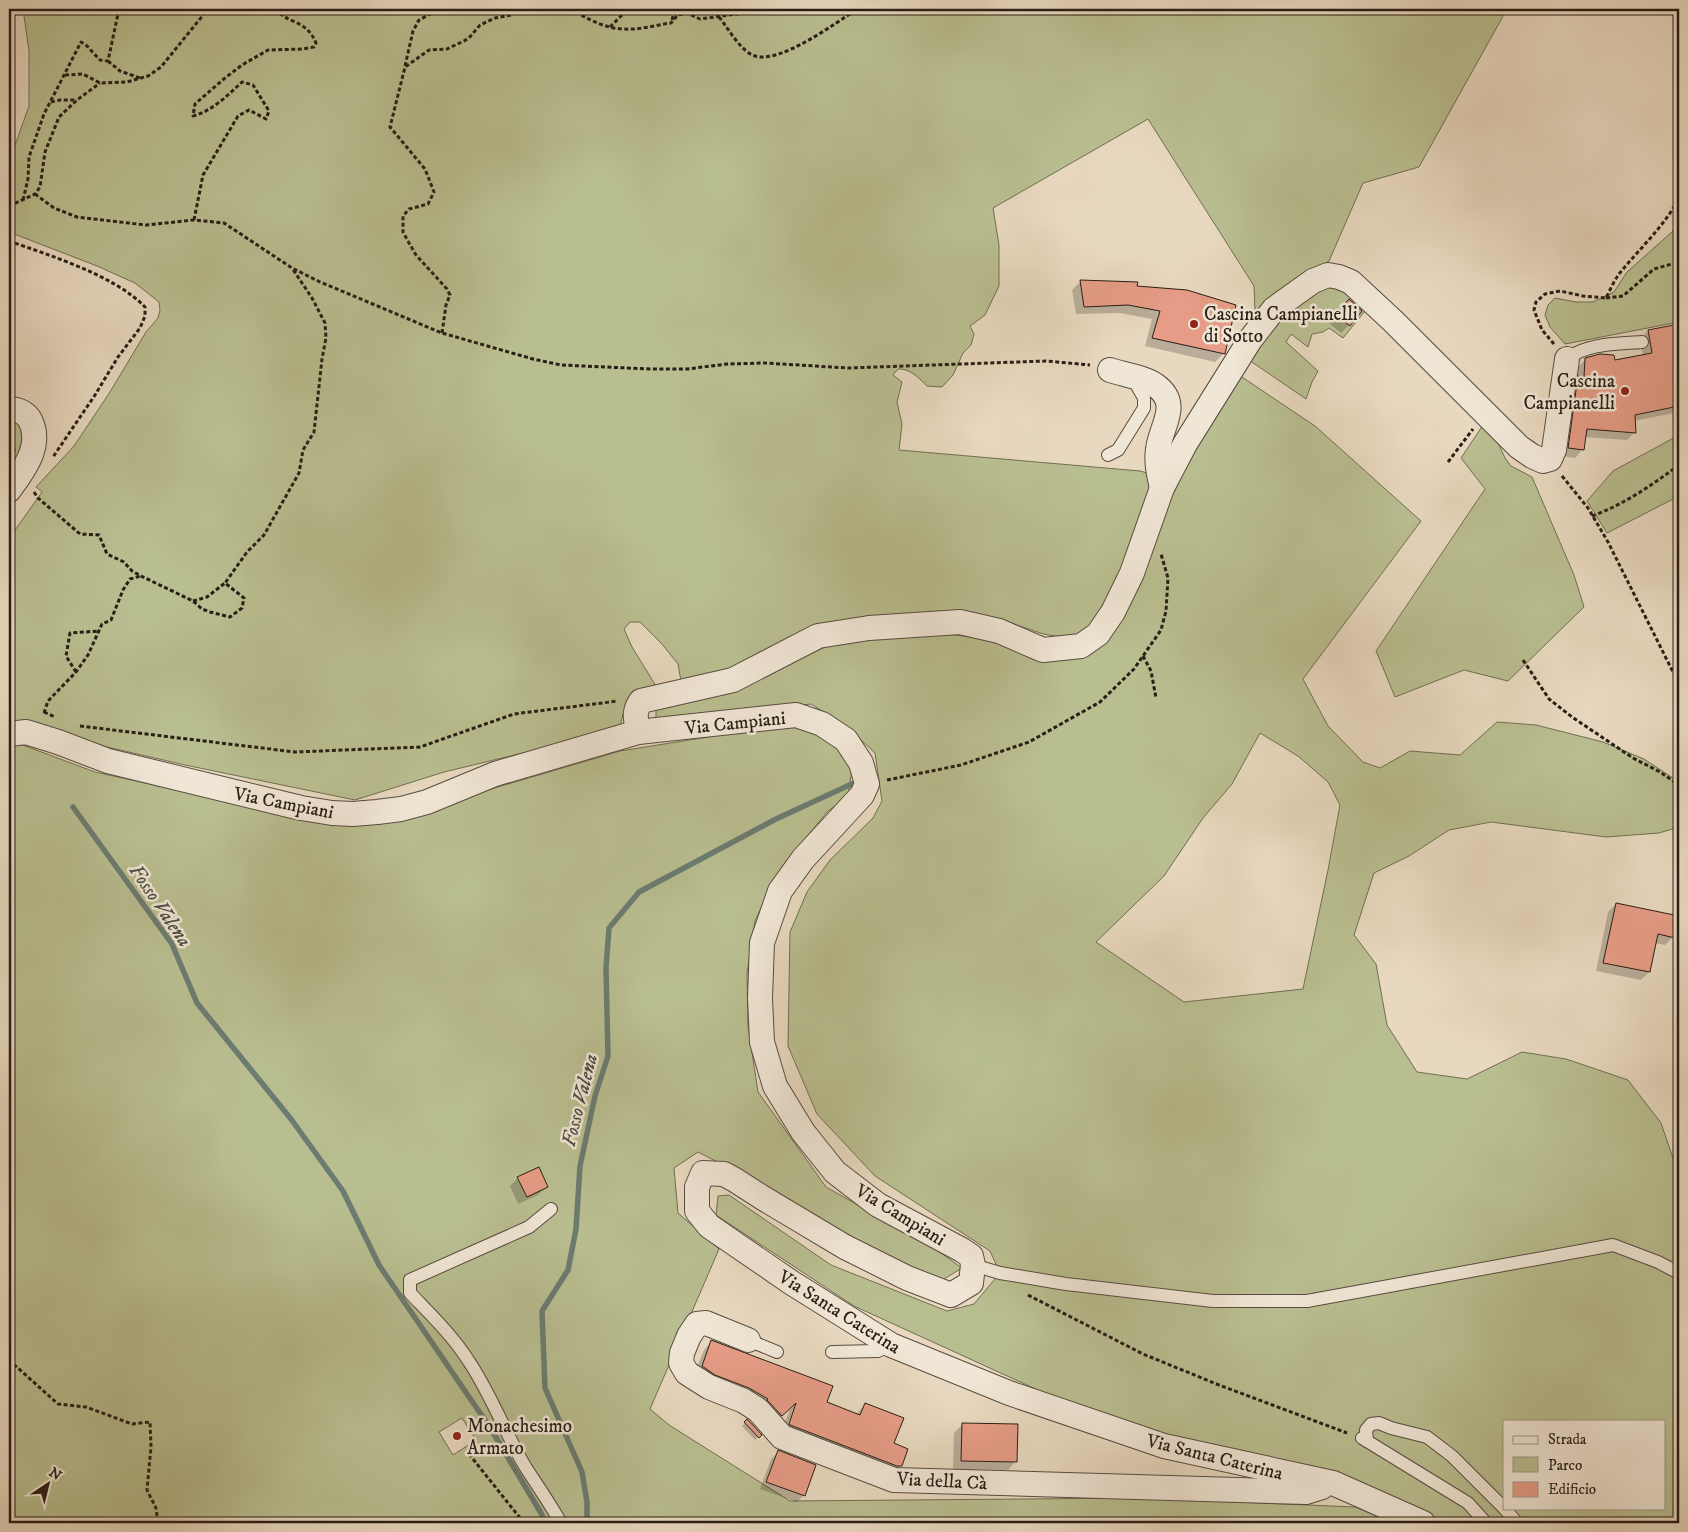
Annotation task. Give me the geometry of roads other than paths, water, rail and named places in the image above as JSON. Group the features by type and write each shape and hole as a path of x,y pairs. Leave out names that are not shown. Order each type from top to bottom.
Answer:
{"street":[{"path":"638,732 634,714 636,707 641,701 733,680 818,636 869,628 960,622 999,631 1043,650 1081,646 1098,634 1113,612 1132,573 1162,488 1185,444 1250,340 1274,309 1313,281 1328,276 1339,277 1351,282 1393,321 1519,447 1543,461 1550,459 1554,450 1567,359"},
{"path":"1121,373 1154,384 1168,400 1170,411 1158,448 1158,467 1162,488"},
{"path":"9,409 22,412 29,418 34,430 34,445 28,461 9,490"},
{"name":"Via Campiani","path":"9,734 26,732 108,761 301,808 353,814 377,812 427,802 495,774 638,732 796,715 822,724 846,740 873,783 803,859 780,891 762,943 760,998 762,1042 775,1086 803,1132 835,1172 878,1205 971,1256 973,1265"},
{"name":"Via Santa Caterina","path":"973,1265 971,1283 951,1295 907,1278 845,1247 724,1174 702,1173 697,1187 696,1210 709,1226 792,1283 891,1345 1009,1393 1164,1446 1333,1484 1423,1523"},
{"name":"Via della Cà","path":"748,1340 706,1323 697,1324 689,1336 682,1353 681,1363 686,1373 709,1387 744,1400 758,1410 782,1437 894,1480 1306,1492 1333,1484"}],"lane":[{"path":"1567,359 1574,354 1608,344 1642,342"},
{"path":"1108,455 1118,450 1144,408 1144,398 1121,373"},
{"path":"551,1209 529,1227 410,1280 410,1293 435,1319 468,1359 526,1468 561,1523"},
{"path":"973,1265 1000,1273 1066,1284 1213,1301 1307,1301 1613,1245 1658,1262 1679,1273"},
{"path":"748,1340 777,1352"},
{"path":"832,1352 878,1350 891,1345"},
{"path":"1486,1523 1468,1503 1363,1439 1366,1430 1371,1424 1379,1423 1427,1437 1452,1456 1503,1507"},
{"path":"1506,1510 1517,1523"}],"waterway":[{"name":"Fosso Valena","path":"587,1523 587,1502 582,1472 545,1388 542,1311 568,1270 576,1229 580,1166 595,1096 608,1056 606,968 609,928 639,892 776,819 856,782"},
{"name":"Fosso Valena","path":"73,807 172,944 197,1003 291,1119 343,1191 379,1265 491,1429 541,1513 545,1523"}],"place":[{"name":"Cascina Campianelli di Sotto","path":"1194,324"},
{"name":"Cascina Campianelli","path":"1625,391"},
{"name":"Monachesimo Armato","path":"457,1436"}]}
